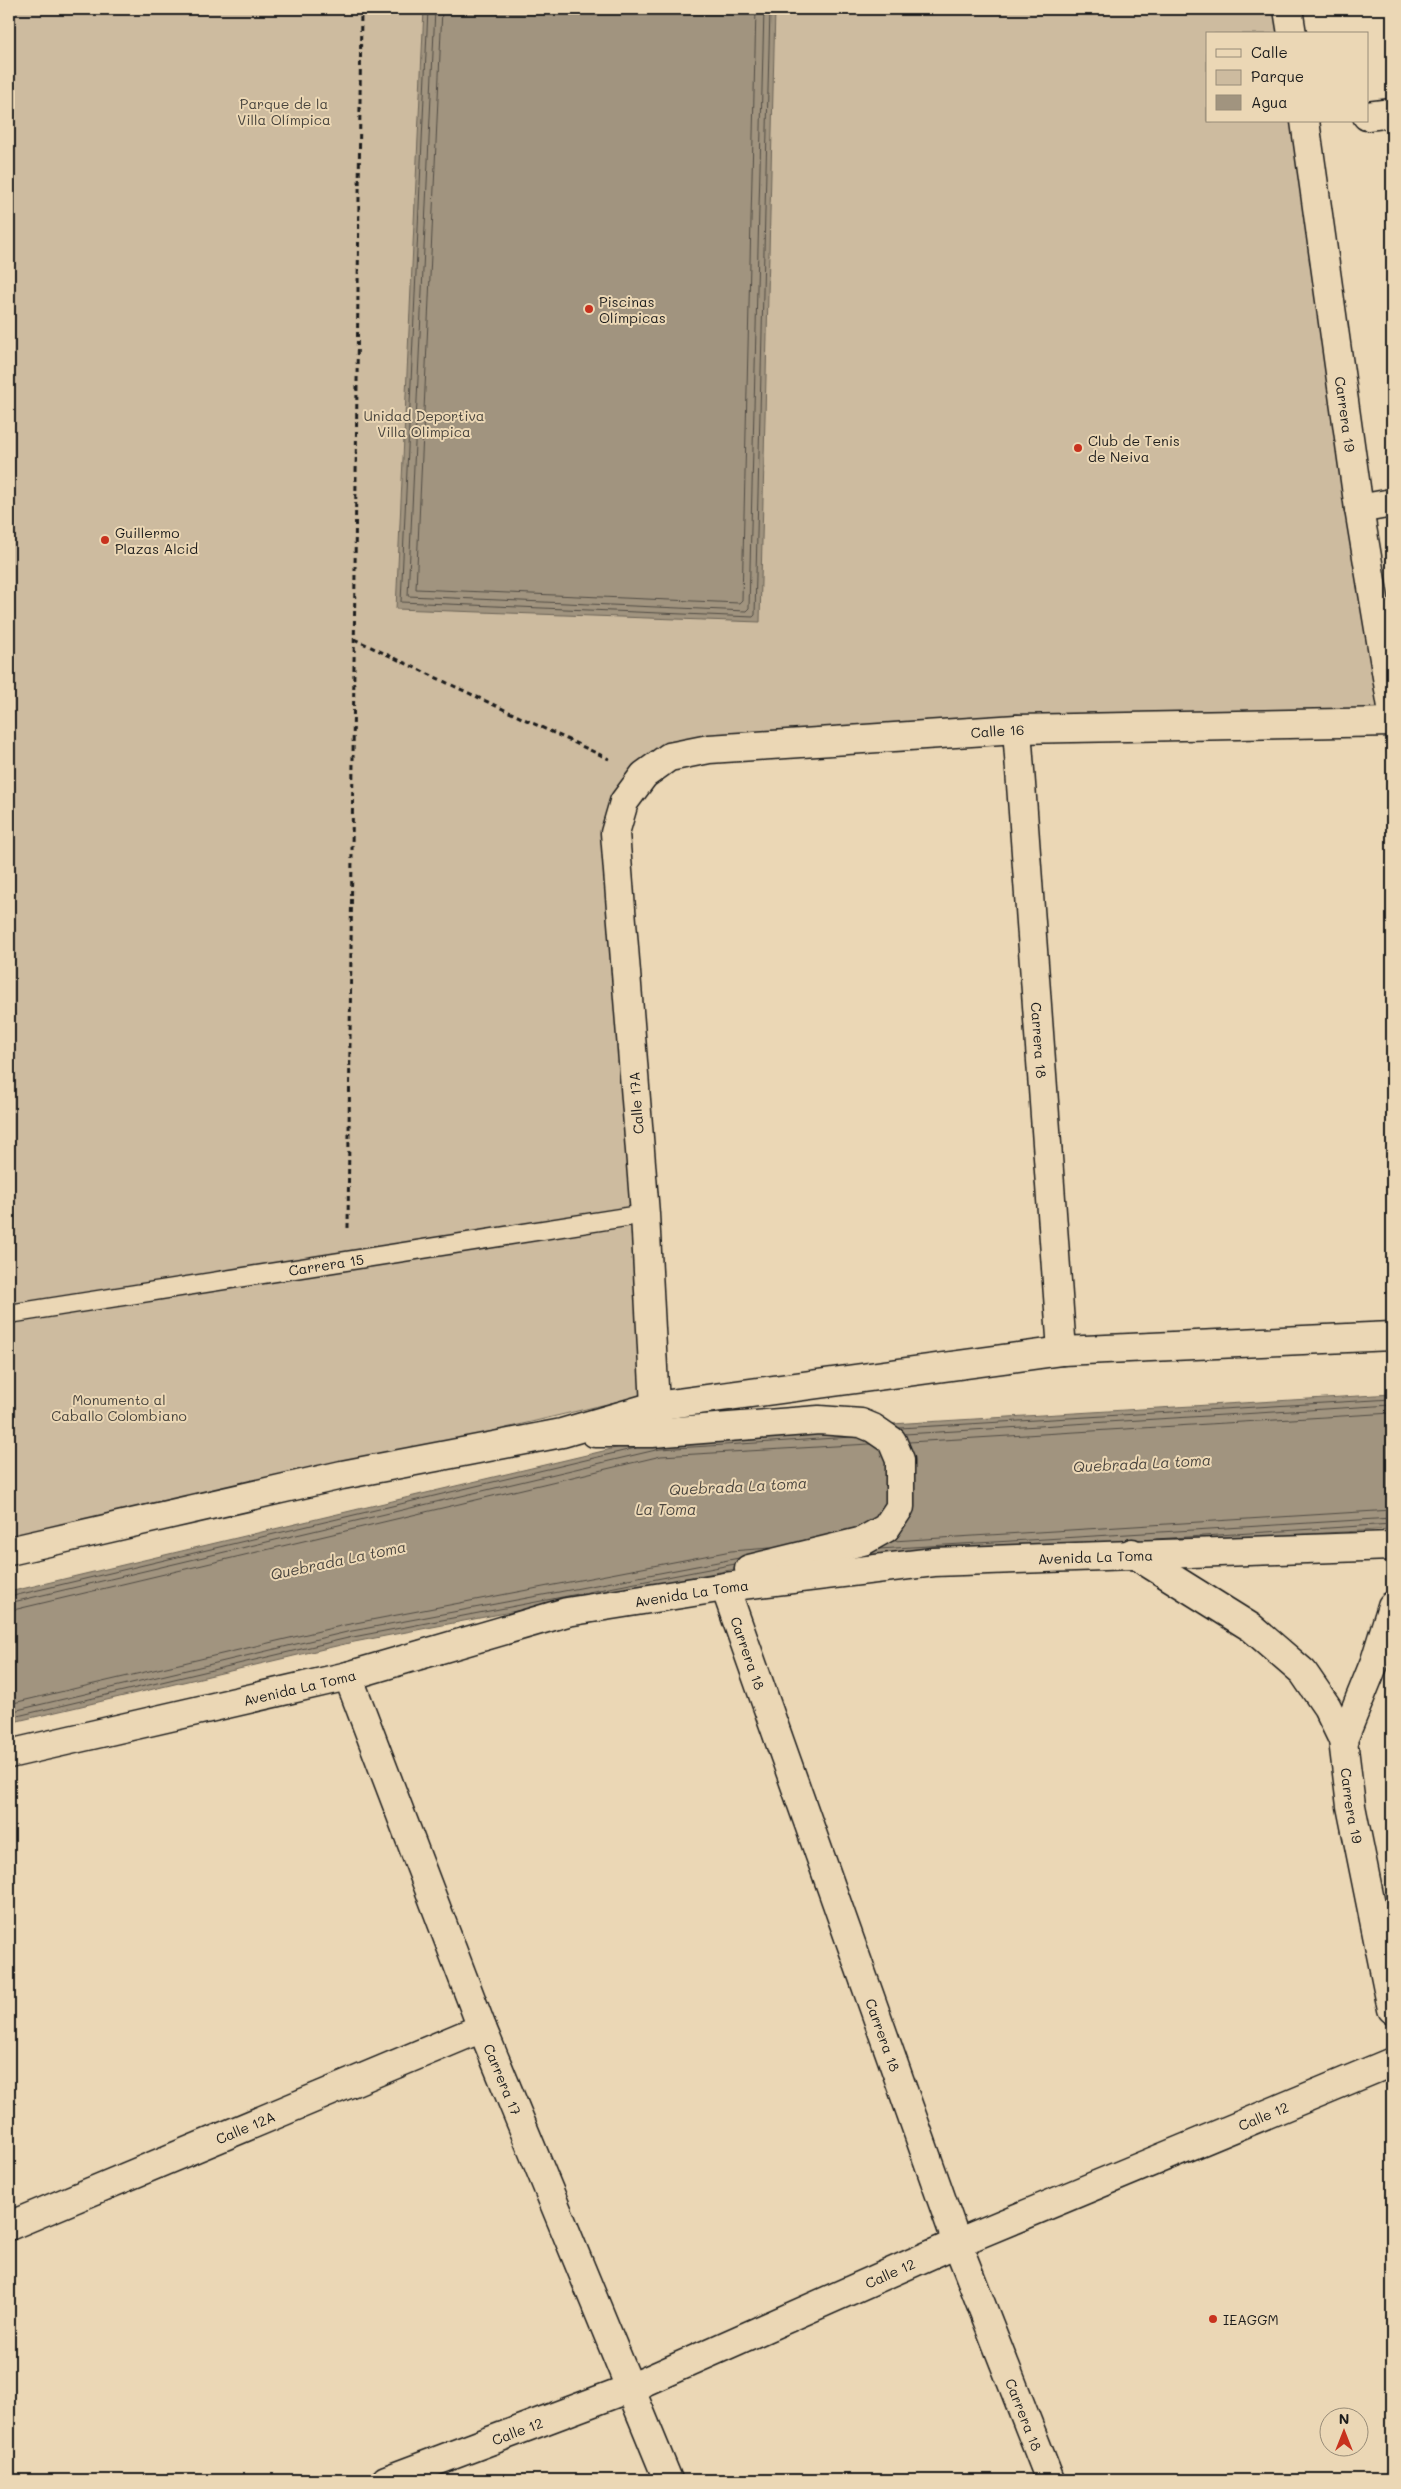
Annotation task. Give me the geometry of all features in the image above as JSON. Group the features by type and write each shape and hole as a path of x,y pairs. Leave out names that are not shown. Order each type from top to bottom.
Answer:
{"street":[{"path":"1288,9 1292,32"},
{"path":"1368,116 1392,113"},
{"name":"Carrera 19","path":"1312,122 1359,509 1392,707"},
{"path":"1359,509 1392,503"},
{"name":"Calle 16","path":"624,802 644,775 669,758 709,749 1017,729 1392,722"},
{"name":"Carrera 18","path":"1017,729 1062,1351"},
{"name":"Calle 17A","path":"624,802 615,833 645,1214 655,1406"},
{"path":"9,1551 342,1475 562,1433 655,1406 1062,1351 1392,1336"},
{"path":"562,1433 652,1433 819,1420 861,1423 882,1433 892,1441 900,1460 900,1507 886,1528 863,1540 819,1553 567,1612"},
{"name":"Avenida La Toma","path":"9,1754 348,1676 567,1612 725,1587 934,1562 1392,1546"},
{"path":"1132,1554 1252,1628 1303,1672 1327,1707 1343,1740"},
{"name":"Carrera 18","path":"725,1587 957,2243 1050,2480"},
{"name":"Carrera 19","path":"1392,1606 1374,1661 1343,1740 1351,1806 1392,2009"},
{"name":"Carrera 17","path":"348,1676 482,2028 628,2389 668,2480"},
{"name":"Calle 12A","path":"9,2226 482,2028"},
{"name":"Calle 12","path":"386,2480 628,2389 957,2243 1392,2062"}],"lane":[{"name":"Carrera 15","path":"9,1314 645,1214"}],"path":[{"path":"347,1262 361,9"},
{"path":"354,639 644,775"}],"green space":[{"name":"Unidad Deportiva Villa Olimpica","path":"9,9 1288,9 1292,32 1206,32 1206,122 1305,122 1392,722 669,757 624,802 649,1394 9,1546"}],"water":[{"name":"Piscinas Olímpicas","path":"424,9 775,9 760,622 396,609"},
{"name":"La Toma","path":"1392,1394 1392,1529 735,1569 349,1643 9,1723 9,1592 658,1438"}],"place":[{"name":"Piscinas Olímpicas","path":"589,309"},
{"name":"Club de Tenis de Neiva","path":"1078,448"},
{"name":"Guillermo Plazas Alcid","path":"105,540"},
{"name":"IEAGGM","path":"1213,2319"}],"park label":[{"name":"Parque de la Villa Olímpica","path":"284,112"},
{"name":"Monumento al Caballo Colombiano","path":"119,1408"}],"water label":[{"name":"Quebrada La toma","path":"1142,1463"},
{"name":"Quebrada La toma","path":"738,1486"},
{"name":"Quebrada La toma","path":"338,1560"}]}
